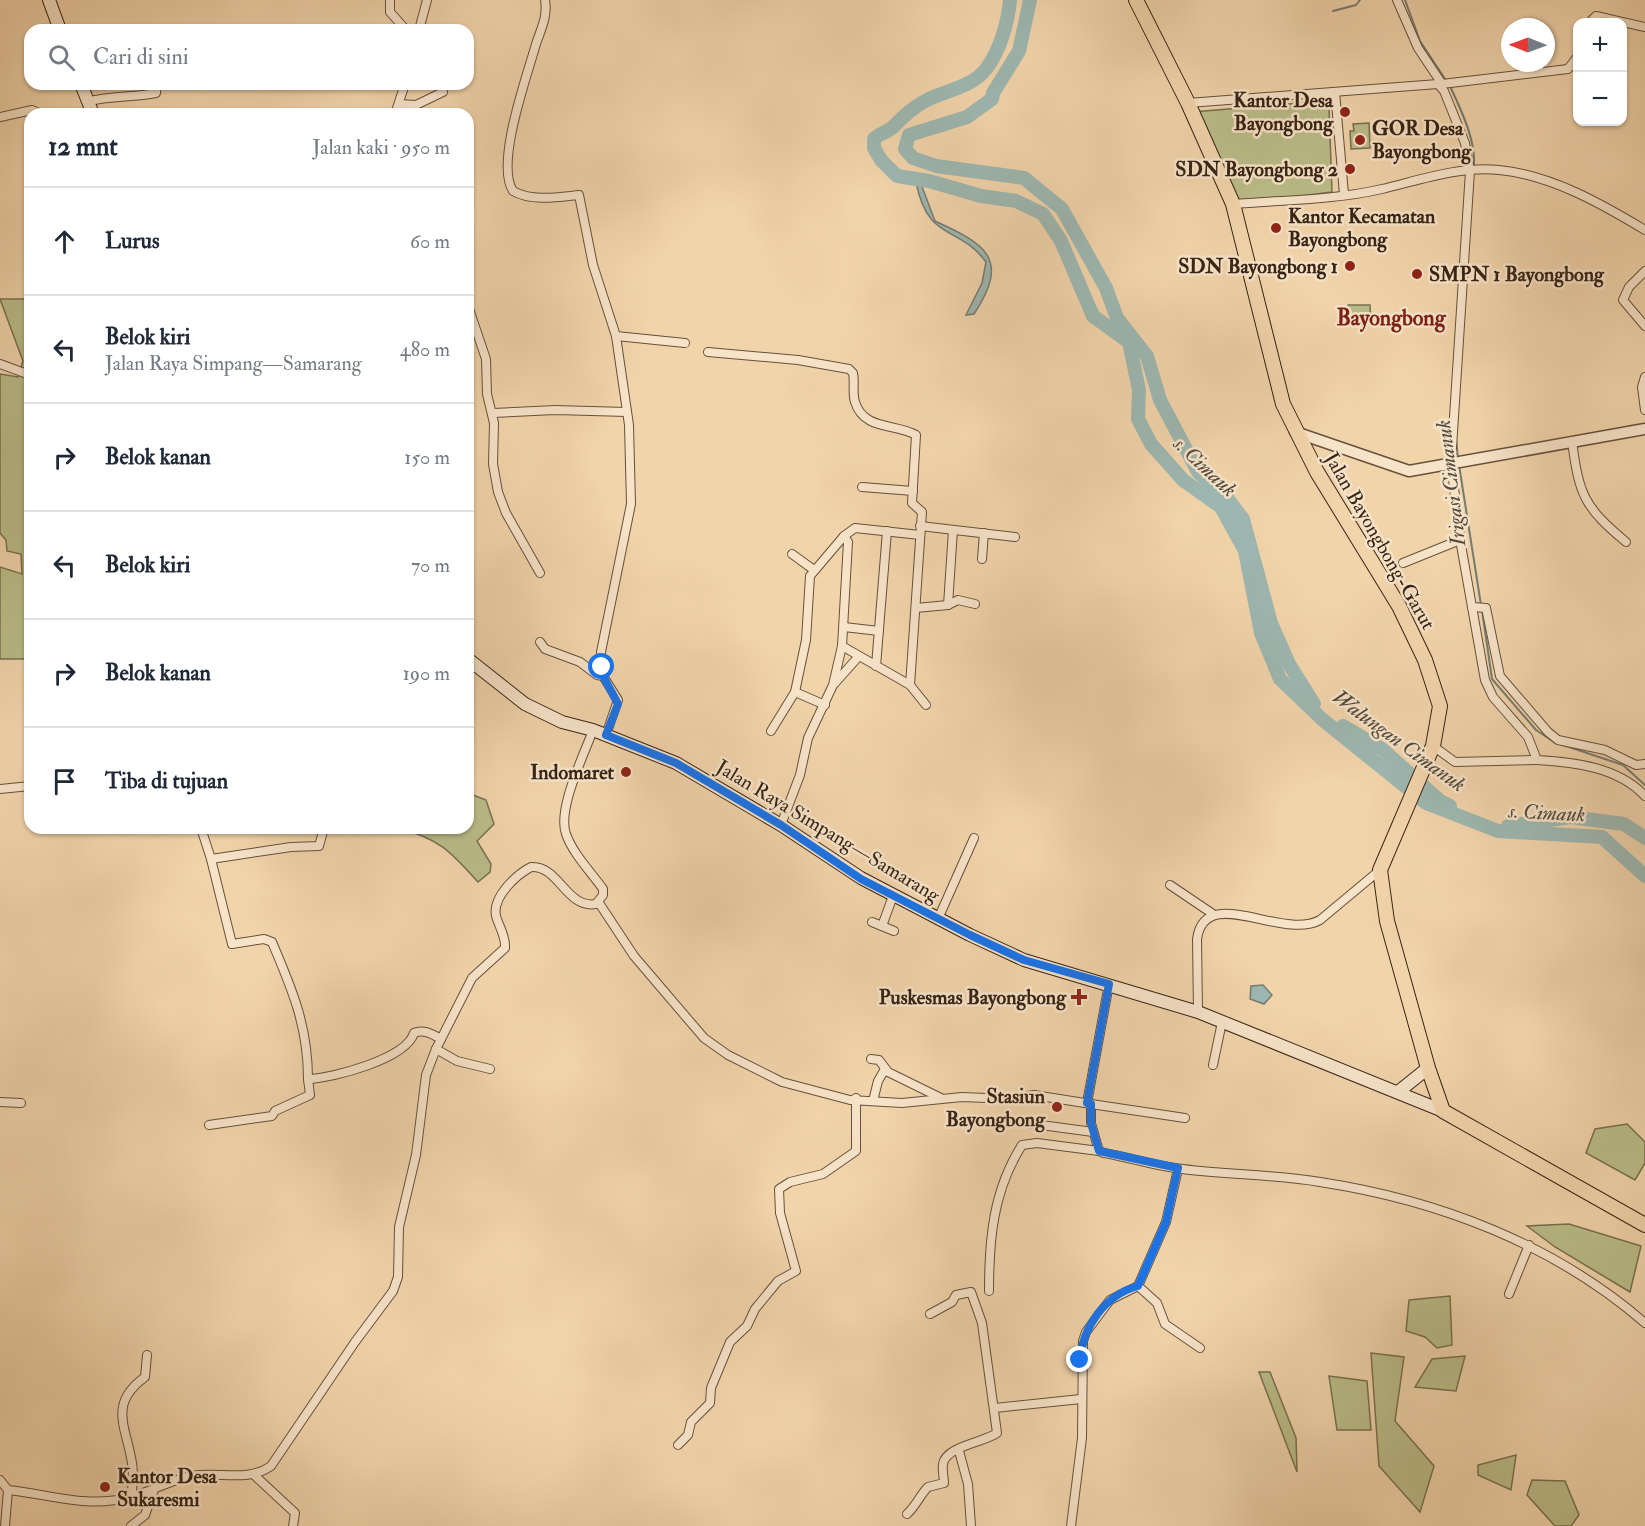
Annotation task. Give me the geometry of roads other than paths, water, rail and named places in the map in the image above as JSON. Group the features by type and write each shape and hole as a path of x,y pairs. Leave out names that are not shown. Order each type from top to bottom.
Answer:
{"main road":[{"path":"49,0 58,24"},
{"name":"Jalan Bayongbong-Garut","path":"1136,0 1188,103 1233,204 1283,404 1295,432 1382,574 1425,660 1440,706 1430,752 1402,813 1380,870 1387,921 1428,1068 1443,1111"},
{"path":"83,90 88,108"},
{"name":"Jalan Raya Simpang—Samarang","path":"474,664 525,704 562,722 593,730 676,763 781,825 861,879 1024,960 1198,1012 1443,1111"},
{"path":"1398,1092 1428,1068"},
{"path":"1443,1111 1568,1179 1645,1225"}],"street":[{"path":"390,0 390,12 401,24"},
{"path":"421,24 427,0"},
{"path":"545,0 544,21 517,107 508,165 508,184 513,191 528,198 579,195 593,266 616,336 627,412 631,504 602,652 603,676 618,704 606,735"},
{"path":"1397,0 1418,48 1445,84 1475,170 1453,463 1460,540 1485,680 1493,697 1528,737 1537,760"},
{"path":"1627,23 1645,27"},
{"path":"1188,103 1445,84 1568,69 1573,62"},
{"path":"92,108 108,96 129,98 156,93 156,90"},
{"path":"397,108 403,90"},
{"path":"399,104 416,105 443,92"},
{"path":"1335,92 1344,194"},
{"path":"0,117 24,112"},
{"path":"1233,204 1344,194 1475,170 1517,173 1567,189 1645,230"},
{"path":"1645,272 1629,287 1623,300 1645,326"},
{"path":"474,324 486,359 487,394 493,413 493,464 498,492 506,513 540,573"},
{"path":"616,336 685,343"},
{"path":"708,352 798,360 852,370 855,403 863,416 881,425 916,435 912,503 922,512 910,685"},
{"path":"0,364 24,373"},
{"path":"1645,377 1642,387 1645,410"},
{"path":"493,413 555,410 627,412"},
{"path":"1295,432 1402,470 1416,470 1645,429"},
{"path":"1572,441 1579,485 1595,514 1626,542"},
{"path":"861,487 913,491"},
{"path":"771,731 795,692 806,640 810,576 844,536 855,528 886,531 953,530 1015,537"},
{"path":"948,605 953,530"},
{"path":"876,666 886,531"},
{"path":"982,559 984,533"},
{"path":"781,825 800,775 808,738 833,685 842,646 848,542 844,536"},
{"path":"1403,562 1460,540"},
{"path":"792,554 814,570"},
{"path":"916,608 948,605 958,600 975,604"},
{"path":"1473,607 1485,607 1500,675 1548,732 1558,740 1605,750 1640,766"},
{"path":"844,627 879,631"},
{"path":"540,642 545,649 580,662 603,676"},
{"path":"842,646 910,685 926,705"},
{"path":"833,685 859,656"},
{"path":"795,692 825,705"},
{"path":"0,1480 8,1490 77,1502 106,1501 132,1496 155,1487 200,1475 253,1474 271,1466 355,1342 393,1291 398,1276 399,1227 416,1155 426,1076 436,1049 472,978 505,948 505,940 496,914 496,907 503,893 523,871 531,867 542,867 581,903 590,905 598,903 603,895 603,889 569,842 564,822 576,777 593,730"},
{"path":"1430,752 1455,762 1537,760 1580,764 1625,776 1645,795"},
{"path":"1625,776 1640,766"},
{"path":"0,789 24,787"},
{"path":"203,834 232,944 264,939 272,942 290,982 307,1041 310,1095 275,1111 272,1116 209,1125"},
{"path":"211,858 291,847 319,846 322,834"},
{"path":"938,919 974,838"},
{"path":"1170,885 1212,914 1233,914 1304,927 1320,920 1366,879 1380,870"},
{"path":"882,926 893,896"},
{"path":"598,903 634,956 704,1038 728,1055 782,1082 841,1098 873,1101 902,1103 941,1098 1010,1100 1034,1095 1185,1118"},
{"path":"1198,1012 1199,928 1202,922 1212,914"},
{"path":"872,922 894,931"},
{"path":"1099,1151 1093,1132 1089,1103 1109,984"},
{"path":"1213,1065 1222,1022"},
{"path":"308,1079 369,1065 409,1044 414,1033 431,1033 441,1039"},
{"path":"436,1049 457,1061 490,1069"},
{"path":"871,1059 879,1060 885,1069 941,1098"},
{"path":"873,1101 876,1086 885,1069"},
{"path":"678,1445 688,1435 691,1422 709,1405 711,1388 730,1342 747,1326 755,1309 778,1281 796,1271 780,1213 779,1189 790,1182 827,1172 856,1151 856,1098"},
{"path":"0,1102 21,1103"},
{"path":"1026,1123 1093,1132"},
{"path":"989,1291 991,1222 1002,1187 1022,1145 1029,1142 1099,1151 1178,1168 1322,1182 1436,1207 1529,1245 1612,1296 1645,1323"},
{"path":"1071,1526 1082,1438 1080,1360 1086,1332 1113,1296 1138,1286 1166,1222 1178,1168"},
{"path":"1509,1294 1529,1245"},
{"path":"1138,1286 1157,1303 1165,1324 1200,1348"},
{"path":"907,1514 915,1502 922,1498 928,1487 944,1483 944,1461 962,1446 973,1441 983,1442 997,1433 995,1408 984,1353 982,1323 970,1292 956,1295 948,1305 930,1314"},
{"path":"132,1496 132,1460 122,1422 122,1405 133,1386 145,1377 147,1355"},
{"path":"995,1408 1081,1399"},
{"path":"958,1451 968,1484 971,1526"},
{"path":"253,1474 295,1513 293,1526"},
{"path":"131,1526 145,1515 155,1487"},
{"path":"5,1526 8,1490"}],"water":[{"path":"929,181 921,184 935,221 953,229 979,246 987,255 991,266 991,279 974,314 966,315 982,283 986,262 975,250 945,231 928,215 916,182"},
{"path":"1263,985 1272,995 1264,1004 1250,999 1251,986"}],"waterway":[{"name":"s. Cimauk","path":"1010,0 1002,36 986,69 974,80 920,104 891,129 876,137 874,148 881,160 897,176 929,181 981,196 1016,201 1043,214 1061,241 1093,316 1129,342 1139,390 1138,419 1151,444 1183,480 1221,507 1245,551 1261,633 1280,679 1323,720 1426,803 1498,831 1602,837 1645,876"},
{"name":"Walungan Cimanuk","path":"1030,0 1019,51 993,93 992,99 967,117 909,135 905,149 913,158 936,166 1024,178 1062,209 1106,288 1117,318 1147,356 1160,400 1198,472 1227,498 1243,519 1271,623 1289,664 1314,704"},
{"path":"1333,11 1356,5 1360,0"},
{"name":"Irigasi Cimanuk","path":"1405,0 1420,41 1447,82"},
{"name":"Irigasi Cimanuk","path":"1450,86 1470,136 1474,166"},
{"name":"Irigasi Cimanuk","path":"1456,438 1458,459"},
{"name":"Irigasi Cimanuk","path":"1459,465 1481,605"},
{"name":"Irigasi Cimanuk","path":"1482,610 1492,679 1536,730 1557,744"},
{"name":"Walungan Cimanuk","path":"1343,726 1382,749 1440,801 1450,806"},
{"name":"Irigasi Cimanuk","path":"1563,745 1623,765 1645,785"},
{"name":"Walungan Cimanuk","path":"1508,826 1571,817 1624,824 1645,838"}],"place":[{"name":"Kantor Desa Bayongbong","path":"1345,112"},
{"name":"GOR Desa Bayongbong","path":"1360,140"},
{"name":"SDN Bayongbong 2","path":"1350,169"},
{"name":"Kantor Kecamatan Bayongbong","path":"1276,228"},
{"name":"SDN Bayongbong 1","path":"1350,266"},
{"name":"SMPN 1 Bayongbong","path":"1417,274"},
{"name":"Indomaret","path":"626,772"},
{"name":"Puskesmas Bayongbong","path":"1079,997"},
{"name":"Stasiun Bayongbong","path":"1057,1107"},
{"name":"Kantor Desa Sukaresmi","path":"105,1487"}],"district":[{"name":"Bayongbong","path":"1391,318"}]}
